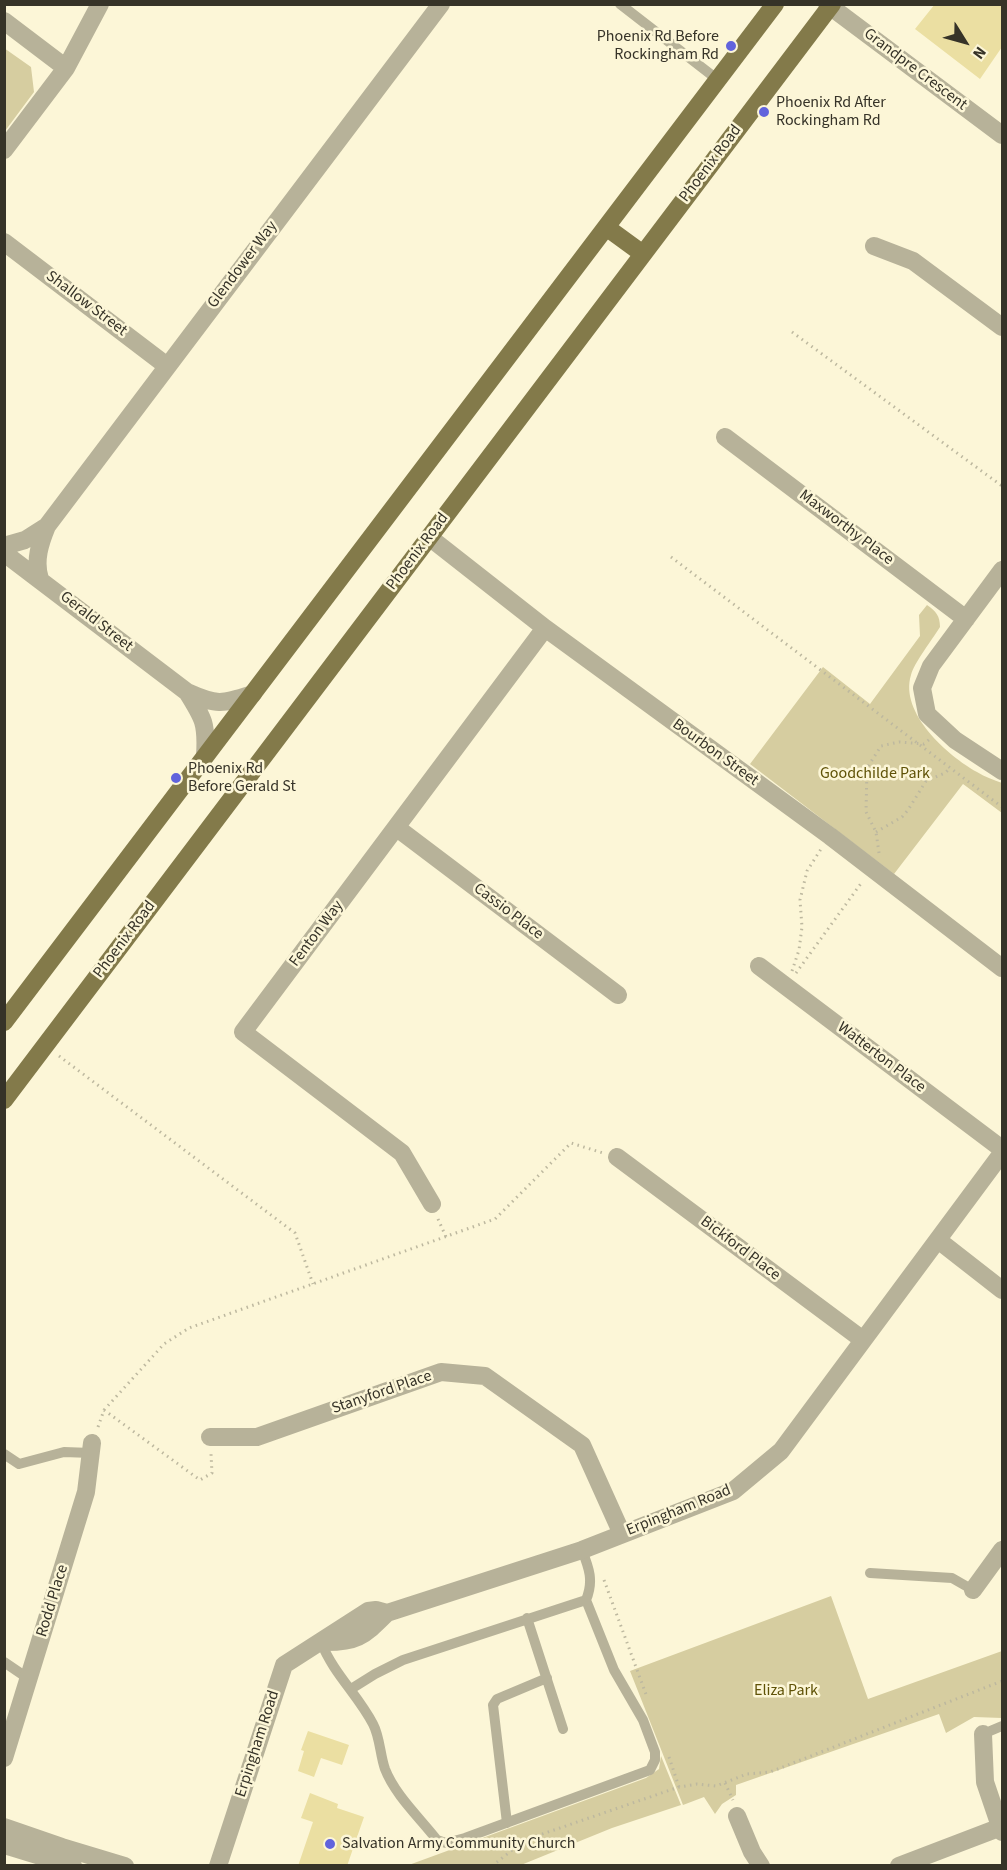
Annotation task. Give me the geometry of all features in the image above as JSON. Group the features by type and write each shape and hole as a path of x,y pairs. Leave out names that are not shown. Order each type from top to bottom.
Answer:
{"main road":[{"path":"4,1022 775,4"},
{"name":"Phoenix Road","path":"4,1100 830,5"},
{"path":"606,227 643,254"}],"street":[{"path":"4,150 66,68 100,4"},
{"name":"Glendower Way","path":"40,579 37,561 47,526 441,4"},
{"name":"Grandpre Crescent","path":"830,5 1002,135"},
{"path":"4,21 66,68"},
{"name":"Shallow Street","path":"4,242 167,366"},
{"path":"874,246 913,261 1002,327"},
{"name":"Maxworthy Place","path":"725,437 966,619"},
{"name":"Glendower Way","path":"4,546 25,540 47,526"},
{"name":"Bourbon Street","path":"429,537 545,628 830,836 1002,968"},
{"name":"Gerald Street","path":"4,553 187,692 213,703 223,703 252,694"},
{"path":"1002,570 931,666 922,688 927,714 955,740 1002,771"},
{"name":"Fenton Way","path":"432,1204 402,1153 243,1032 545,628"},
{"name":"Gerald Street","path":"187,692 206,726 205,756"},
{"name":"Cassio Place","path":"397,828 618,995"},
{"name":"Watterton Place","path":"759,966 1002,1151"},
{"name":"Erpingham Road","path":"218,1866 284,1665 321,1642 344,1642 366,1634 387,1613 582,1550 734,1491 781,1451 1002,1151"},
{"name":"Bickford Place","path":"617,1157 863,1340"},
{"path":"938,1240 1002,1290"},
{"name":"Stanyford Place","path":"210,1437 257,1437 441,1372 485,1376 582,1445 622,1534"},
{"name":"Rodd Place","path":"4,1758 86,1492 91,1448"},
{"path":"973,1590 1002,1550"},
{"path":"899,1866 1002,1829 985,1782 983,1734"},
{"path":"737,1816 752,1852 761,1866"},
{"path":"4,1827 125,1866"},
{"path":"4,1845 74,1866"}],"lane":[{"path":"620,4 718,80"},
{"path":"4,1454 19,1464 64,1452 91,1448"},
{"path":"321,1642 329,1662 351,1689 375,1726 391,1782 437,1840 446,1843 507,1823 650,1770 655,1760 655,1752 643,1720 614,1670 586,1600 591,1587 591,1572 582,1550"},
{"path":"870,1573 952,1578 973,1590"},
{"path":"351,1689 403,1660 586,1600"},
{"path":"527,1618 563,1729"},
{"path":"4,1662 29,1679"},
{"path":"507,1823 494,1705 497,1699 547,1678"},
{"path":"983,1734 1002,1726"}],"path":[{"path":"792,332 1002,486"},
{"path":"671,557 1002,807"},
{"path":"786,986 878,857 880,847 876,832 866,812 867,768 881,746 900,742 924,744 944,729"},
{"path":"876,832 902,817 927,781 945,774 950,768"},
{"path":"786,986 799,950 802,927 800,900 807,871 830,836"},
{"path":"55,1053 294,1233 313,1284"},
{"path":"91,1448 104,1410 164,1344 189,1328 495,1219 571,1143 617,1157"},
{"path":"104,1410 200,1480 212,1473 210,1437"},
{"path":"604,1579 647,1699"},
{"path":"492,1866 525,1840 679,1786 697,1784 716,1786 747,1774 770,1772 1002,1681"},
{"path":"667,1754 679,1786"}],"green space":[{"path":"4,48 31,67 34,92 5,131"},
{"name":"Goodchilde Park","path":"927,605 937,614 940,627 919,658 911,675 909,689 912,704 919,718 940,744 965,765 1002,783 1002,813 963,784 894,874 750,764 823,667 870,704 920,636 919,615"},
{"name":"Eliza Park","path":"831,1596 868,1699 1002,1651 1002,1718 974,1717 946,1733 939,1714 736,1785 736,1795 722,1804 715,1814 704,1797 683,1805 630,1671"},
{"path":"661,1756 681,1805 612,1828 521,1865 406,1866 646,1778 659,1769"}],"building":[{"path":"935,4 1002,4 1002,47 980,79 915,29"},
{"path":"308,1731 349,1745 342,1765 321,1758 314,1777 298,1771 304,1751 301,1750"},
{"name":"Salvation Army Community Church","path":"310,1793 338,1804 337,1808 364,1817 347,1866 298,1866 313,1822 301,1818"}],"place":[{"name":"Phoenix Rd Before Rockingham Rd","path":"731,46"},
{"name":"Phoenix Rd After Rockingham Rd","path":"764,112"},
{"name":"Phoenix Rd Before Gerald St","path":"176,778"},
{"name":"Salvation Army Community Church","path":"330,1844"}]}
